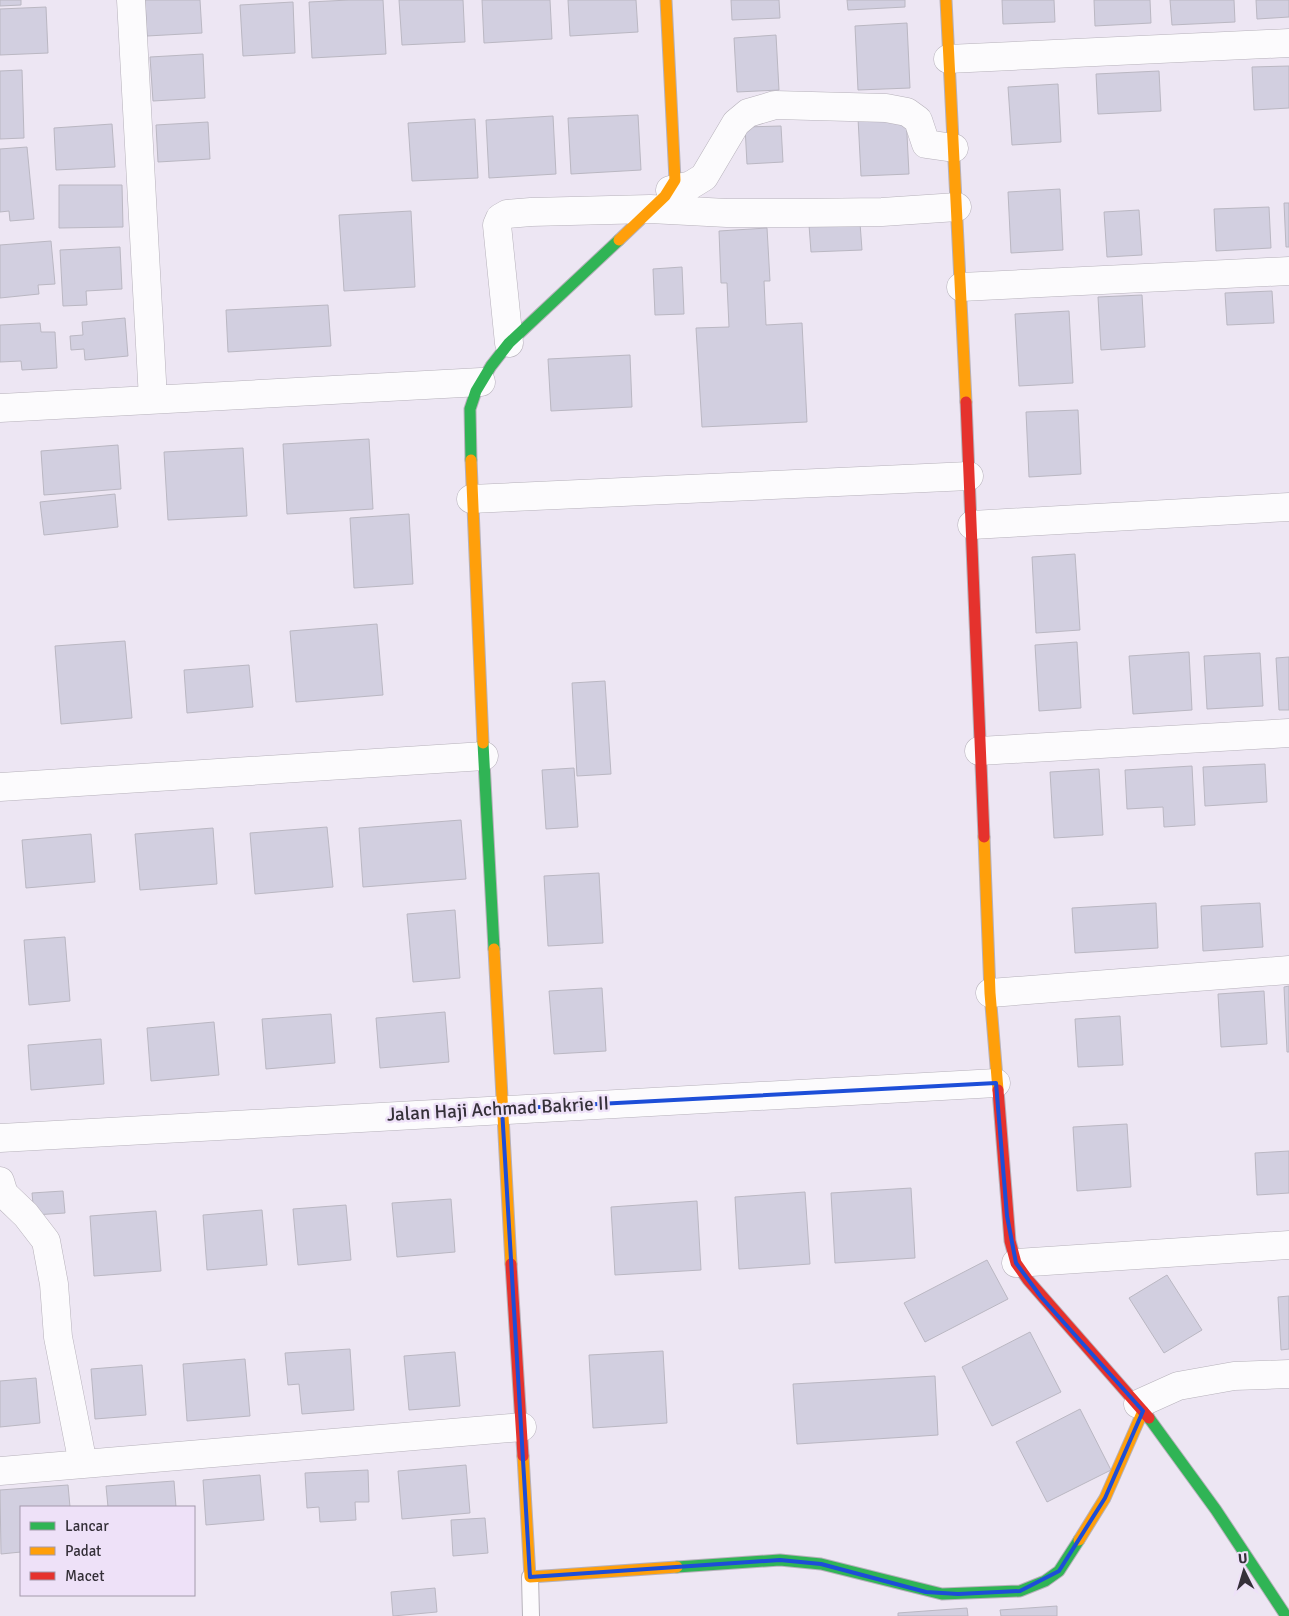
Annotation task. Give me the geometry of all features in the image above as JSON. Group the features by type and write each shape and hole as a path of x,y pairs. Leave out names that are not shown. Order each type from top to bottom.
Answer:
{"street":[{"path":"131,0 153,399"},
{"path":"666,0 676,169 675,180 670,190 650,210 509,342 492,361 472,397 469,416 471,498 502,1108 530,1577 780,1560 821,1564 942,1594 1020,1591 1045,1581 1059,1572 1105,1498 1141,1408 1178,1386 1234,1376 1289,1374"},
{"path":"946,0 972,525 979,751 990,992 1006,1216 1010,1241 1016,1263 1041,1297 1141,1408 1216,1510 1286,1616"},
{"path":"948,59 1289,43"},
{"path":"670,190 692,185 704,178 736,123 748,112 775,105 886,108 907,112 918,120 926,144 954,148"},
{"path":"509,342 499,263 497,225 500,218 507,214 650,210 726,213 882,212 957,207"},
{"path":"961,287 1289,271"},
{"path":"0,408 481,382"},
{"path":"471,498 969,476"},
{"path":"972,525 1289,507"},
{"path":"979,751 1289,733"},
{"path":"0,787 484,756"},
{"path":"990,992 1289,970"},
{"name":"Jalan Haji Achmad Bakrie II","path":"0,1138 502,1108 996,1083"},
{"path":"0,1181 4,1194 26,1214 46,1242 54,1284 58,1337 83,1464"},
{"path":"1016,1263 1289,1244"},
{"path":"0,1471 522,1427"}],"lane":[{"path":"530,1577 531,1616"}],"highlighted area":[{"path":"996,1083 1007,1216 1016,1263 1041,1297 1143,1411 1105,1498 1059,1571 1020,1591 958,1594 926,1592 821,1564 780,1560 530,1577 502,1109"}],"building":[{"path":"0,0 21,0 21,5 0,6"},
{"path":"145,0 200,0 202,33 147,36"},
{"path":"383,0 386,54 312,58 309,2"},
{"path":"399,0 463,0 465,42 402,45"},
{"path":"482,0 550,0 552,39 484,43"},
{"path":"568,0 636,0 638,32 570,36"},
{"path":"731,0 779,0 780,18 732,20"},
{"path":"847,0 905,0 905,7 848,10"},
{"path":"1002,0 1054,0 1055,22 1003,24"},
{"path":"1094,0 1150,0 1151,23 1095,26"},
{"path":"1170,0 1234,0 1235,22 1172,25"},
{"path":"1256,0 1289,0 1289,17 1257,19"},
{"path":"293,2 295,53 243,56 240,5"},
{"path":"46,7 48,53 0,55 0,9"},
{"path":"907,23 910,88 858,90 855,26"},
{"path":"776,35 779,90 737,92 734,38"},
{"path":"203,54 205,98 153,101 150,57"},
{"path":"1289,66 1289,108 1254,110 1252,67"},
{"path":"22,70 24,138 0,139 0,71"},
{"path":"1159,71 1161,111 1098,114 1096,74"},
{"path":"1058,84 1061,142 1012,145 1008,87"},
{"path":"638,115 641,170 571,174 568,118"},
{"path":"906,115 909,174 861,176 858,118"},
{"path":"553,116 556,174 489,178 486,120"},
{"path":"475,119 478,178 412,181 408,123"},
{"path":"208,122 210,159 158,162 156,125"},
{"path":"112,124 115,167 56,170 54,128"},
{"path":"781,126 783,162 747,164 745,127"},
{"path":"27,147 34,219 10,221 9,211 0,212 0,149"},
{"path":"59,185 122,185 123,227 59,228"},
{"path":"1060,189 1063,250 1011,253 1008,192"},
{"path":"1284,203 1289,203 1289,247 1286,247"},
{"path":"1269,207 1271,248 1216,251 1214,209"},
{"path":"1139,210 1142,255 1107,257 1104,212"},
{"path":"411,211 415,287 344,291 339,215"},
{"path":"860,223 862,250 811,252 809,225"},
{"path":"767,228 770,281 764,281 766,325 802,323 807,422 702,427 696,328 729,327 727,283 721,283 719,231"},
{"path":"51,241 55,284 38,285 39,294 0,298 0,245"},
{"path":"120,247 122,289 86,291 87,305 63,306 60,250"},
{"path":"682,267 684,314 655,315 653,269"},
{"path":"1272,291 1274,323 1227,325 1225,293"},
{"path":"1142,295 1145,347 1101,350 1098,297"},
{"path":"328,305 331,346 228,352 226,310"},
{"path":"1069,311 1073,383 1019,386 1015,314"},
{"path":"125,318 128,356 85,360 84,349 71,350 70,336 83,335 82,322"},
{"path":"40,323 41,332 55,332 57,368 22,370 21,361 0,362 0,325"},
{"path":"630,355 632,407 551,411 548,359"},
{"path":"1078,410 1081,474 1029,477 1026,412"},
{"path":"369,439 373,509 287,514 283,444"},
{"path":"118,445 121,489 44,495 41,451"},
{"path":"243,448 247,516 168,520 164,452"},
{"path":"115,494 118,527 44,535 40,502"},
{"path":"409,514 413,584 354,588 350,518"},
{"path":"1075,554 1080,630 1036,633 1032,557"},
{"path":"377,624 383,695 296,702 290,631"},
{"path":"125,641 132,718 61,724 55,646"},
{"path":"1077,642 1081,708 1039,711 1035,645"},
{"path":"1189,652 1192,710 1133,714 1129,656"},
{"path":"1260,653 1263,706 1207,709 1204,656"},
{"path":"1289,657 1289,710 1279,710 1276,658"},
{"path":"249,665 253,707 187,713 184,670"},
{"path":"605,681 611,774 577,776 572,683"},
{"path":"1265,764 1267,802 1205,806 1203,767"},
{"path":"1192,766 1195,825 1164,827 1163,807 1127,809 1125,770"},
{"path":"574,768 578,827 546,829 542,770"},
{"path":"1099,769 1103,835 1054,838 1050,772"},
{"path":"461,820 466,879 363,887 359,828"},
{"path":"327,827 333,887 255,894 250,833"},
{"path":"213,828 217,884 140,890 135,834"},
{"path":"91,834 95,882 26,888 22,840"},
{"path":"599,873 603,943 548,946 544,876"},
{"path":"1156,903 1158,948 1075,953 1072,908"},
{"path":"1260,903 1263,947 1203,951 1201,906"},
{"path":"455,910 460,978 413,982 407,914"},
{"path":"65,937 70,1001 29,1005 24,940"},
{"path":"1289,986 1289,1052 1287,1052 1284,987"},
{"path":"602,988 606,1051 554,1054 549,991"},
{"path":"1264,991 1267,1044 1221,1047 1218,994"},
{"path":"445,1012 449,1062 380,1068 376,1018"},
{"path":"331,1014 335,1063 266,1069 262,1019"},
{"path":"1120,1016 1123,1065 1078,1067 1075,1019"},
{"path":"214,1022 219,1075 151,1081 147,1028"},
{"path":"101,1039 104,1084 31,1090 28,1045"},
{"path":"1127,1124 1131,1187 1077,1191 1073,1127"},
{"path":"1289,1151 1289,1193 1257,1195 1255,1153"},
{"path":"911,1188 915,1258 835,1263 831,1193"},
{"path":"63,1191 65,1213 34,1215 32,1193"},
{"path":"805,1192 810,1264 739,1269 735,1197"},
{"path":"451,1199 455,1252 397,1257 392,1203"},
{"path":"697,1201 701,1270 615,1275 611,1207"},
{"path":"346,1205 351,1260 298,1265 293,1209"},
{"path":"262,1210 267,1265 207,1270 203,1215"},
{"path":"156,1211 161,1271 94,1276 90,1216"},
{"path":"987,1260 1008,1299 925,1342 904,1303"},
{"path":"1167,1275 1202,1330 1164,1353 1129,1298"},
{"path":"1289,1296 1289,1349 1281,1350 1278,1297"},
{"path":"1030,1332 1061,1392 992,1426 962,1367"},
{"path":"350,1349 354,1410 302,1414 299,1384 288,1385 285,1353"},
{"path":"663,1351 667,1423 593,1428 589,1355"},
{"path":"455,1352 460,1406 409,1410 404,1356"},
{"path":"245,1359 250,1416 187,1421 183,1364"},
{"path":"142,1365 146,1415 95,1419 91,1369"},
{"path":"935,1376 938,1435 797,1444 793,1384"},
{"path":"36,1378 40,1423 0,1427 0,1381"},
{"path":"1080,1409 1111,1470 1047,1502 1016,1442"},
{"path":"466,1465 470,1513 402,1519 398,1471"},
{"path":"368,1470 369,1502 355,1502 356,1520 320,1522 319,1507 307,1508 305,1473"},
{"path":"260,1475 264,1520 206,1525 203,1480"},
{"path":"174,1481 176,1506 108,1506 106,1486"},
{"path":"68,1485 70,1506 20,1506 20,1552 1,1554 0,1490"},
{"path":"485,1518 488,1553 453,1556 451,1520"},
{"path":"435,1588 437,1612 393,1616 391,1592"},
{"path":"1057,1606 1057,1616 1001,1616 1000,1610"},
{"path":"967,1608 968,1616 898,1616 898,1613"}],"traffic: fast":[{"path":"471,460 470,409 476,391 491,366 509,343 619,240"},
{"path":"483,743 494,949"},
{"path":"1149,1418 1216,1510 1286,1616"},
{"path":"677,1567 780,1560 821,1564 942,1594 1020,1591 1045,1581 1059,1571 1079,1540"}],"traffic: slow":[{"path":"619,240 665,196 675,180 666,0"},
{"path":"946,0 966,402"},
{"path":"471,460 483,743"},
{"path":"984,837 990,993 998,1090"},
{"path":"494,949 511,1264"},
{"path":"1079,1540 1105,1498 1143,1411"},
{"path":"523,1456 530,1577 677,1567"}],"traffic: jam":[{"path":"966,402 984,837"},
{"path":"998,1090 1010,1241 1016,1263 1028,1280 1149,1418"},
{"path":"511,1264 523,1456"}]}
